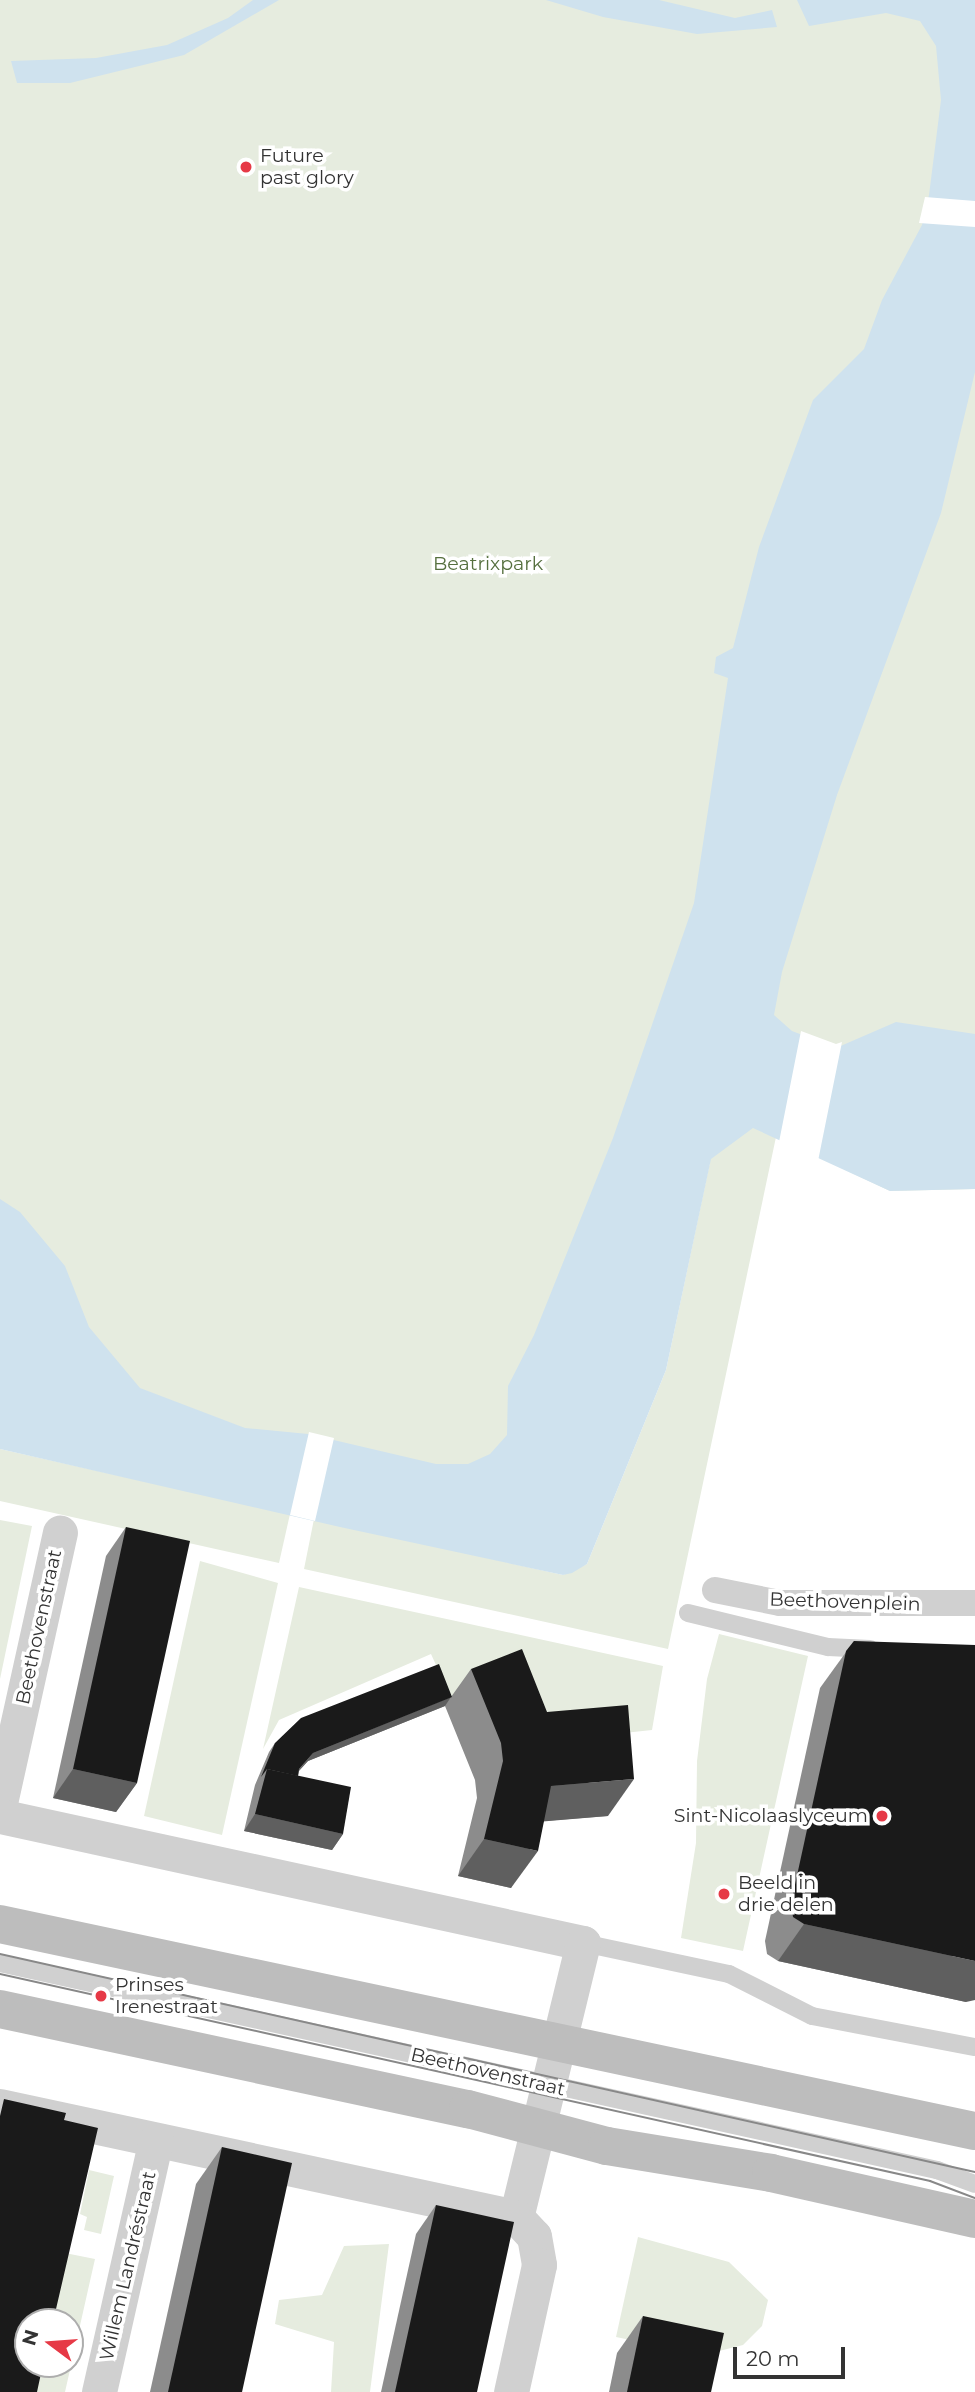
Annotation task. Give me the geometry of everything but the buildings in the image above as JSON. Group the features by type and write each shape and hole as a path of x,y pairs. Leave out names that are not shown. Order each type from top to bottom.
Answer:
{"main road":[{"name":"Beethovenstraat","path":"0,1924 975,2131"},
{"path":"0,2009 468,2109 607,2146 771,2174 975,2219"}],"street":[{"name":"Beethovenstraat","path":"0,1803 60,1533"},
{"name":"Beethovenplein","path":"715,1590 780,1603 975,1603"},
{"path":"0,1816 583,1943 516,2217"},
{"path":"0,2106 516,2217 534,2236 539,2264 511,2392"},
{"name":"Willem Landréstraat","path":"99,2392 156,2140"}],"lane":[{"path":"688,1614 828,1647 895,1651"},
{"path":"583,1943 729,1974 811,2016 975,2047"},
{"name":"Beethovenstraat","path":"0,1963 937,2170 975,2184"}],"green space":[{"name":"Beatrixpark","path":"0,0 975,0 975,1189 890,1191 776,1137 668,1649 304,1569 314,1519 563,1575 587,1564 666,1370 710,1162 673,1218 632,1385 572,1534 0,1400"},
{"path":"0,1449 290,1514 279,1563 0,1501"},
{"path":"0,1520 32,1526 0,1679"},
{"path":"200,1561 278,1583 222,1835 144,1816"},
{"path":"299,1587 663,1666 652,1730 540,1742 451,1698 431,1654 279,1720 263,1749"},
{"path":"719,1634 808,1656 743,1951 681,1938 696,1843 697,1761 707,1679"},
{"path":"89,2170 114,2176 101,2234 84,2230 87,2217 80,2214"},
{"path":"638,2237 729,2262 768,2300 762,2326 743,2345 703,2355 616,2337"},
{"path":"389,2244 370,2392 331,2392 334,2342 275,2324 279,2300 322,2295 344,2246"},
{"path":"65,2253 95,2259 84,2308 49,2308"},
{"path":"28,2378 68,2378 65,2392 24,2392"}],"water":[{"path":"253,0 279,0 184,55 70,83 17,83 11,61 96,58 167,45 228,18"},
{"path":"546,0 659,0 735,18 772,10 777,27 697,34 603,17"},
{"path":"797,0 975,0 975,372 941,513 837,795 782,972 774,1015 792,1031 836,1048 896,1022 975,1034 975,1189 890,1191 753,1128 711,1159 666,1370 587,1564 572,1573 563,1575 340,1527 0,1449 0,1199 20,1212 65,1266 89,1327 140,1388 245,1428 308,1434 436,1464 468,1464 490,1454 507,1435 508,1386 534,1335 613,1138 694,903 728,678 714,673 716,657 733,648 759,547 813,400 864,349 882,300 922,225 929,195 941,100 936,46 920,21 886,13 809,26"}],"pier":[{"path":"925,197 975,201 975,227 919,223"},
{"path":"801,1031 836,1044 842,1042 818,1161 779,1142"},
{"path":"309,1432 334,1438 315,1521 290,1515"}],"tram line":[{"path":"0,1954 975,2172"},
{"path":"0,1974 930,2181 975,2198"}],"place":[{"name":"Future past glory","path":"246,167"},
{"name":"Sint-Nicolaaslyceum","path":"882,1816"},
{"name":"Beeld in drie delen","path":"724,1894"},
{"name":"Prinses Irenestraat","path":"101,1996"}]}
